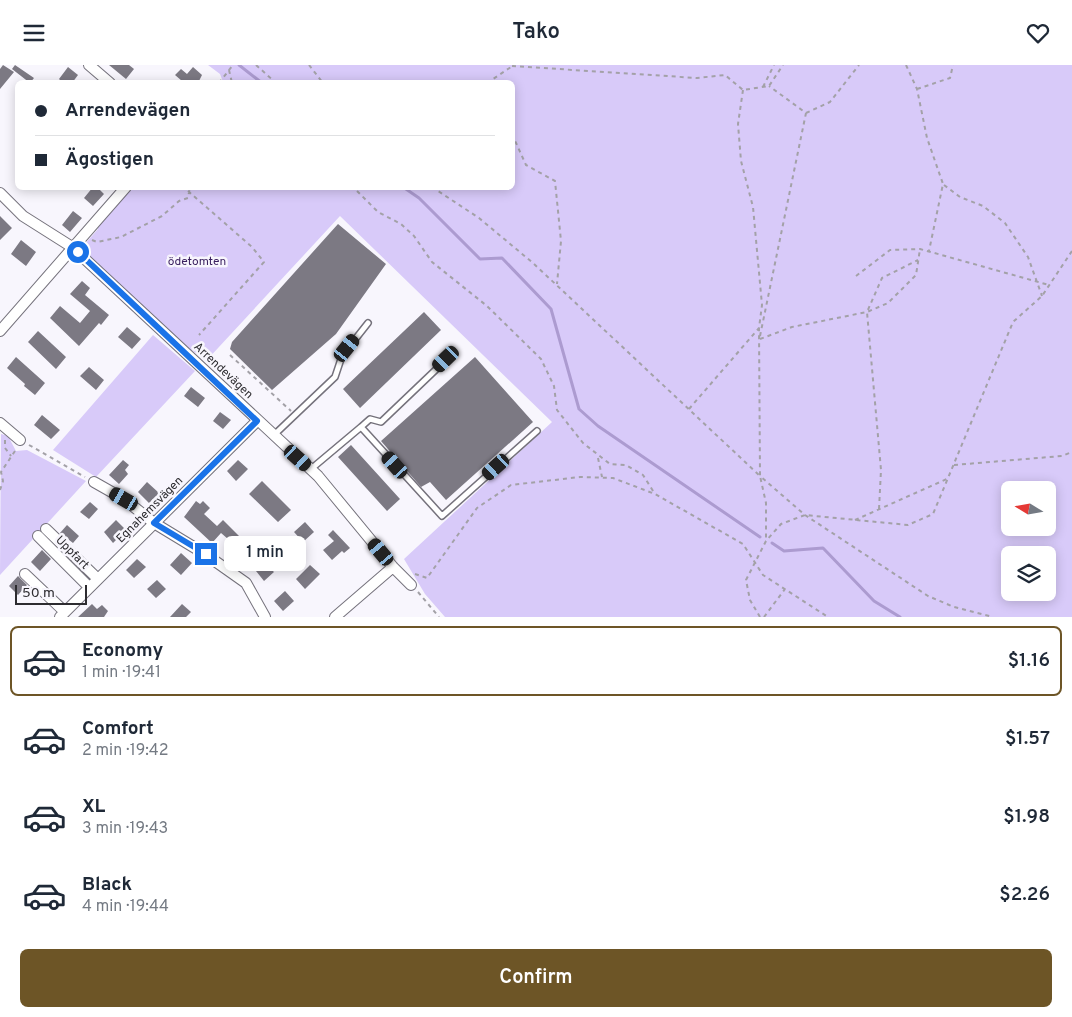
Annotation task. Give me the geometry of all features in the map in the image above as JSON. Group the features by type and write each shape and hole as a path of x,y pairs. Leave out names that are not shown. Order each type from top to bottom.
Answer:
{"street":[{"path":"89,65 106,80"},
{"path":"0,331 123,190"},
{"name":"Arrendevägen","path":"0,193 23,216 72,247 257,421 311,469 411,585"},
{"name":"Egnahemsvägen","path":"62,614 257,421"},
{"path":"0,423 20,440"},
{"path":"94,482 124,499 154,523 206,554 246,583 265,617"},
{"name":"Uppfart","path":"46,529 98,579"},
{"name":"Uppfart","path":"38,536 89,587"},
{"path":"335,617 396,568"},
{"path":"25,574 62,614"}],"lane":[{"path":"274,435 335,377 342,356 368,323"},
{"path":"311,469 370,419 381,422 446,359"},
{"path":"361,427 442,517 537,431"}],"path":[{"path":"221,80 233,65"},
{"path":"256,65 273,80"},
{"path":"309,65 321,80"},
{"path":"763,87 774,65"},
{"path":"495,80 513,66 696,78 726,75 743,90 769,86 784,65"},
{"path":"806,113 830,102 859,65"},
{"path":"906,65 916,89 927,138 943,184 929,251"},
{"path":"916,89 950,78 953,65"},
{"path":"229,70 231,80"},
{"path":"769,86 806,113"},
{"path":"743,90 738,124 741,161 753,207 762,305 759,328 760,476 766,503 766,541"},
{"path":"760,339 806,113"},
{"path":"515,141 526,165 555,181 561,241 557,284"},
{"path":"943,184 960,197 983,206 1005,223 1028,257 1042,296"},
{"path":"86,232 92,240 97,242 121,237 162,216 179,201 188,198 189,190"},
{"path":"190,190 252,247 264,262 199,335"},
{"path":"437,190 479,218 557,284 688,410 805,515 928,596 954,607 993,617"},
{"path":"357,191 378,212 401,224 414,236 432,262 487,306 541,359 554,386 557,410 583,443 598,457 610,464 626,465 642,475 655,494"},
{"path":"760,339 792,327 867,312 888,303 916,275 920,249"},
{"path":"856,276 890,250 920,249 1049,285"},
{"path":"760,617 750,600 746,580 766,541 781,524 805,515 908,525 933,514 1013,322 1042,296 1072,251"},
{"path":"879,509 881,470 867,312 882,278 918,261"},
{"path":"688,410 759,328"},
{"path":"230,355 295,415"},
{"path":"6,436 4,444 11,457"},
{"path":"20,440 94,482"},
{"path":"0,490 3,481 1,473 16,451"},
{"path":"954,465 1062,456 1072,452"},
{"path":"598,457 602,477"},
{"path":"396,568 427,578 477,508 511,485 580,477 613,478 655,494 743,544 763,575 828,617"},
{"path":"853,520 949,478"},
{"path":"411,585 439,617"},
{"path":"764,617 785,589"}],"green space":[{"name":"ödetomten","path":"208,65 1072,65 1072,617 445,617 425,594 404,559 552,422 340,216 206,361 138,309 78,252 98,229 98,225 130,190 515,190 515,80 222,80 220,74"},
{"path":"153,335 195,371 96,477 53,450"},
{"path":"1,434 8,436 16,451 27,450 86,481 0,575"}],"building":[{"path":"3,65 14,72 0,89 0,69"},
{"path":"15,65 34,78 32,80 26,80 12,69"},
{"path":"109,65 129,65 134,69 126,79"},
{"path":"68,67 78,75 74,80 59,79"},
{"path":"193,67 202,75 200,80 181,80 175,75 181,69 187,74"},
{"path":"91,190 100,190 104,194 93,206 84,198"},
{"path":"73,211 82,218 70,232 62,225"},
{"path":"0,216 12,228 0,240"},
{"path":"338,224 386,264 336,334 272,390 230,349 232,342"},
{"path":"21,240 36,252 26,266 11,254"},
{"path":"82,281 90,288 85,295 109,315 101,325 99,323 79,346 50,318 60,306 80,323 90,311 70,294"},
{"path":"424,312 441,330 360,408 343,389"},
{"path":"127,327 141,339 132,349 118,337"},
{"path":"38,331 66,357 56,369 28,342"},
{"path":"16,357 45,383 35,395 7,368"},
{"path":"475,357 533,422 446,500 430,482 421,487 381,441"},
{"path":"89,367 104,380 96,390 80,376"},
{"path":"191,387 205,398 198,407 184,396"},
{"path":"220,412 231,420 223,429 213,421"},
{"path":"42,415 60,430 51,439 34,425"},
{"path":"351,445 400,499 387,511 338,457"},
{"path":"123,460 129,465 125,470 128,474 119,484 109,475"},
{"path":"238,460 248,469 236,481 227,471"},
{"path":"262,481 291,510 278,522 249,494"},
{"path":"147,482 159,493 149,503 138,492"},
{"path":"196,501 200,504 203,501 210,508 204,514 217,526 223,520 241,538 244,536 254,546 238,562 228,552 235,545 221,533 212,543 184,517"},
{"path":"90,502 98,509 89,519 80,512"},
{"path":"116,520 126,530 113,543 104,532"},
{"path":"305,522 314,532 303,542 294,532"},
{"path":"67,525 79,536 73,543 60,533"},
{"path":"333,530 350,548 344,553 342,551 332,560 323,550 334,541 328,535"},
{"path":"42,550 51,559 40,571 31,562"},
{"path":"181,553 192,563 181,575 170,565"},
{"path":"137,559 146,567 134,578 126,570"},
{"path":"265,563 274,572 264,581 256,571"},
{"path":"310,565 320,574 305,589 296,579"},
{"path":"18,576 27,585 18,595 9,586"},
{"path":"157,580 166,589 156,598 147,589"},
{"path":"285,591 294,601 283,611 274,601"},
{"path":"92,604 97,609 102,605 108,611 104,617 78,617"},
{"path":"182,604 191,612 186,617 170,617"}],"waterway":[{"path":"239,65 258,80"},
{"path":"407,190 419,198 480,259 502,258 551,309 579,409 598,426 760,537"},
{"path":"772,543 784,551 823,548 874,601 900,617"}],"route":[{"path":"78,252 257,421 154,523 206,554"}]}
